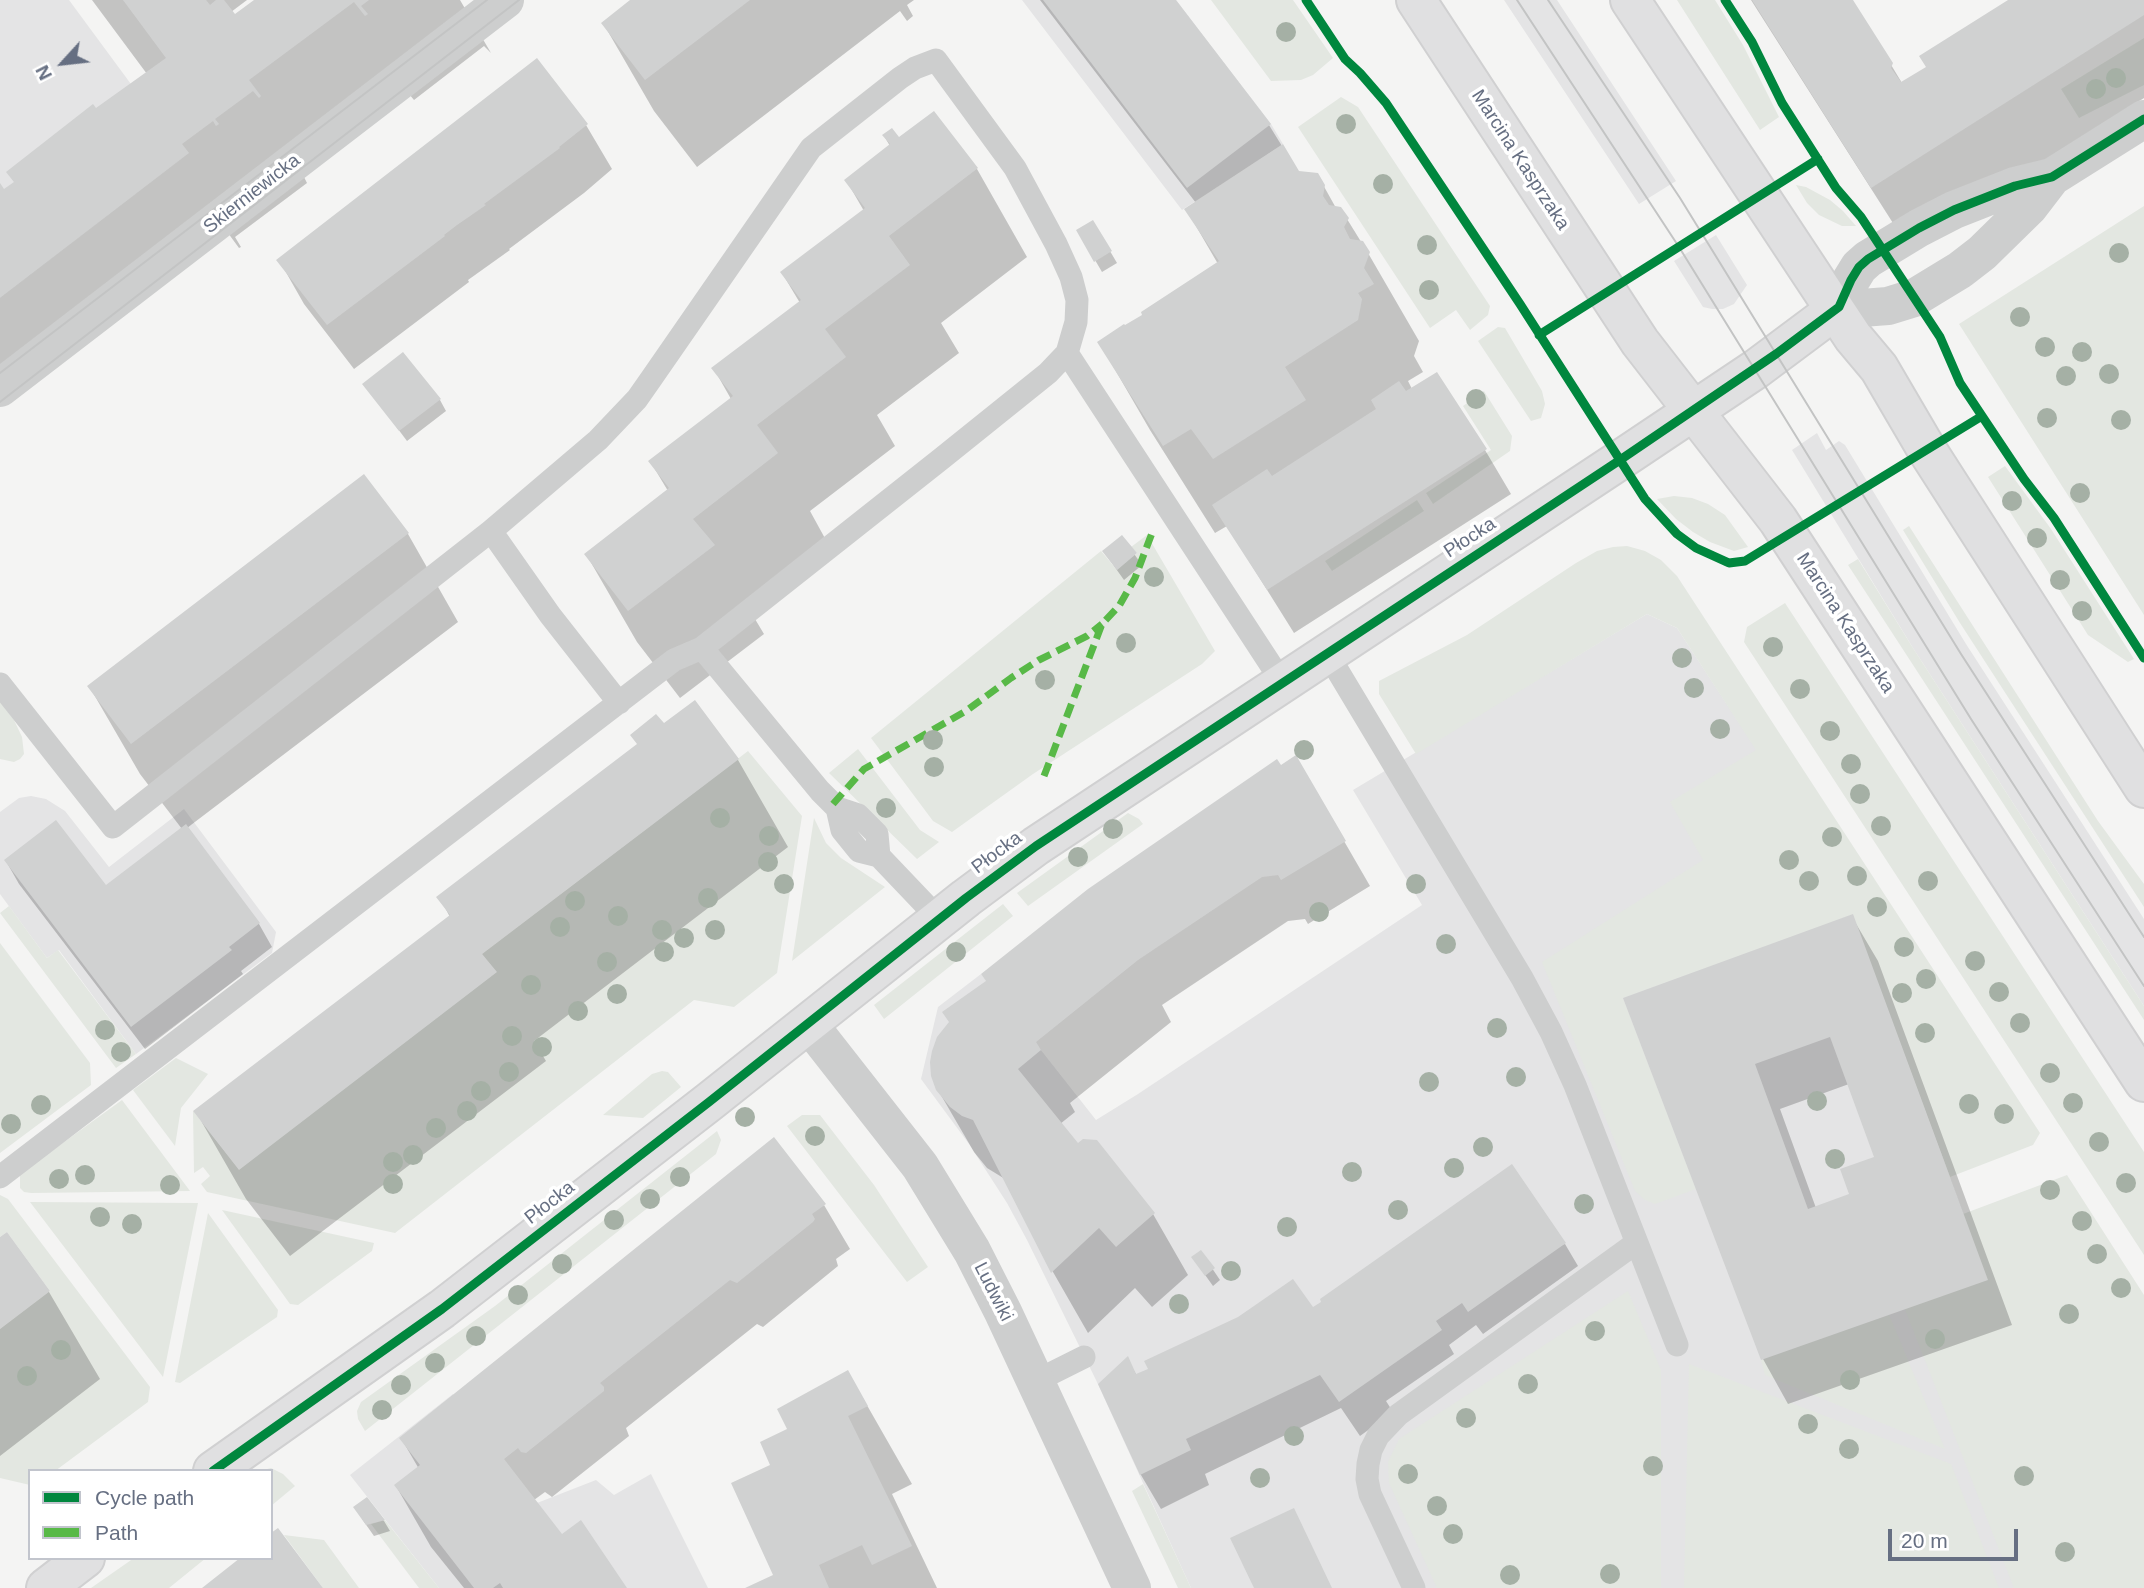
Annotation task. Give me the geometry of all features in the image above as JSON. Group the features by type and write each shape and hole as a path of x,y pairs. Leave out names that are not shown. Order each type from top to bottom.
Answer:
{"main road":[{"name":"Marcina Kasprzaka","path":"1416,0 1615,307 1778,520 2144,1082"},
{"path":"1630,0 1853,337 1879,368 1927,450 2144,789"},
{"name":"Płocka","path":"217,1469 442,1309 939,919 1077,816 1694,411 1835,310"},
{"path":"46,1588 82,1560"}],"street":[{"name":"Skierniewicka","path":"0,388 505,0"},
{"path":"1835,310 1859,267 1875,254 1930,221 1962,206 2015,186 2052,177 2144,119"},
{"path":"1835,310 1888,306 1914,298 1960,270 1992,244 2028,207 2052,177"},
{"name":"Ludwiki","path":"808,1023 920,1166 947,1207 1036,1381 1132,1588"}],"lane":[{"path":"0,684 113,827 491,531 598,440 637,399 811,148 900,78 915,68 936,60 1015,168 1056,244 1070,277 1077,300 1076,322 1067,353 1048,373 702,648 674,660 0,1177"},
{"path":"1067,353 1282,682"},
{"path":"491,531 550,615 619,703"},
{"path":"702,648 820,791 837,808 858,815 877,834 879,856 939,919"},
{"path":"1327,653 1537,1004 1575,1085 1677,1345"},
{"path":"1414,1588 1370,1494 1368,1464 1378,1436 1398,1415 1636,1243"},
{"path":"1036,1381 1084,1357"}],"shaded area":[{"path":"0,0 69,0 184,156 0,298"},
{"path":"1022,0 1176,0 1271,124 1283,144 1182,210"},
{"path":"1211,0 1293,0 1333,58 1313,75 1301,80 1271,81"},
{"path":"1504,0 1557,0 1676,181 1639,204"},
{"path":"1677,0 1715,0 1743,45 1779,117 1760,130"},
{"path":"2144,38 2144,85 2079,118 2061,89"},
{"path":"1341,97 1358,107 1490,306 1488,315 1470,330 1456,310 1430,328 1298,127"},
{"path":"1796,185 1806,187 1830,200 1856,226 1842,226 1819,215 1807,203"},
{"path":"2144,206 2144,615 1959,324"},
{"path":"1716,235 1747,285 1734,304 1723,309 1703,307 1674,261"},
{"path":"1498,327 1505,328 1542,391 1545,404 1541,418 1531,421 1478,341"},
{"path":"1484,391 1512,436 1510,451 1433,504 1426,493 1491,450 1463,406"},
{"path":"1817,433 1826,450 1839,441 1845,445 1966,644 2144,919 2144,1006 1913,648 1792,450"},
{"path":"2005,466 2051,529 2134,659 2128,662 2088,635 1988,477"},
{"path":"1674,496 1692,498 1725,515 1748,547 1734,551 1693,532 1657,499"},
{"path":"1417,500 1424,511 1332,571 1325,561"},
{"path":"1909,526 2098,821 2144,884 2144,907 1960,623 1903,530"},
{"path":"1147,535 1215,651 1202,664 1033,774 952,832 933,821 871,738 1101,551 1117,570 1137,553 1131,547"},
{"path":"1627,546 1645,551 1661,560 1677,576 2040,1133 2033,1145 1950,1177 1852,915 1623,998 1696,1189 1655,1204 1635,1191 1542,962 1703,860 1670,802 1756,750 1677,628 1647,614 1416,754 1379,694 1379,681 1467,635 1576,563 1597,551"},
{"path":"1858,559 2144,1006 2144,1020 1848,565"},
{"path":"1785,603 2144,1152 2144,1255 1744,642 1747,627"},
{"path":"1647,614 1677,628 1757,750 1945,1164 1983,1267 2144,1588 1191,1588 1096,1380 1027,1240 969,1144 921,1079 938,1007 981,974 1096,1120 1138,1094 1422,905 1353,790"},
{"path":"0,701 22,737 24,754 14,762 0,759"},
{"path":"858,749 920,830 939,842 917,859 829,773"},
{"path":"748,751 802,816 777,973 734,1007 694,1000 395,1233 207,1192 201,1184 210,1176 203,1167 194,1173 193,1111 239,1169 496,972 482,954"},
{"path":"31,796 46,799 65,811 109,867 184,809 276,932 272,953 136,1054 59,950 47,958 0,894 0,812 19,798"},
{"path":"1128,813 1143,824 1028,906 1017,893"},
{"path":"814,818 826,843 841,858 885,887 792,961"},
{"path":"1003,904 1013,916 884,1019 874,1005"},
{"path":"9,906 47,958 58,950 136,1054 116,1068 0,913"},
{"path":"0,943 90,1063 91,1085 0,1153"},
{"path":"176,1058 208,1074 181,1108 175,1146 133,1090"},
{"path":"668,1072 681,1087 643,1118 603,1115 652,1074"},
{"path":"122,1100 190,1191 31,1193 20,1188 20,1174"},
{"path":"802,1115 820,1115 874,1185 928,1267 907,1282 787,1126"},
{"path":"717,1131 721,1140 716,1154 365,1431 358,1419 357,1411 361,1402 495,1306"},
{"path":"2067,1175 2144,1295 2144,1588 2014,1588 1905,1309 1963,1214"},
{"path":"0,1195 8,1199 150,1387 148,1402 58,1469 28,1469 28,1485 0,1478 0,1329 50,1291 7,1232 0,1237"},
{"path":"30,1202 198,1203 163,1377"},
{"path":"222,1210 374,1243 372,1251 298,1305 290,1304"},
{"path":"208,1213 278,1310 277,1317 180,1383 175,1382"},
{"path":"1628,1291 1661,1370 1661,1588 1437,1588 1389,1483 1388,1462 1399,1439"},
{"path":"1889,1315 1945,1449 1765,1375 1761,1360"},
{"path":"1689,1364 1951,1464 1999,1588 1684,1588"},
{"path":"453,1394 537,1503 596,1480 614,1495 651,1474 708,1588 439,1588 350,1475"},
{"path":"273,1469 283,1474 295,1486 273,1504"},
{"path":"1143,1484 1191,1588 1178,1588 1132,1491"},
{"path":"385,1520 439,1588 419,1588 371,1524"},
{"path":"284,1535 324,1540 359,1588 323,1588"},
{"path":"131,1560 204,1560 169,1588 91,1588"}],"building":[{"path":"123,0 206,0 210,5 216,0 224,0 235,14 254,0 369,0 361,6 368,14 365,16 354,2 249,80 261,96 259,98 253,91 215,119 219,124 216,126 213,121 182,144 189,153 0,298 0,183 4,189 14,182 6,172 93,104 96,108 166,58"},
{"path":"630,0 750,0 645,80 601,23"},
{"path":"1043,0 1176,0 1271,124 1187,188"},
{"path":"1752,0 1853,0 1893,63 1891,68 1901,82 1926,67 1919,56 2008,0 2144,0 2144,15 1871,188"},
{"path":"537,58 588,124 327,325 276,260"},
{"path":"934,111 978,168 889,236 910,265 825,329 846,357 757,425 778,453 693,519 715,545 628,611 584,554 669,488 648,461 733,396 711,368 801,300 780,272 865,208 844,180 890,144 882,135 892,128 899,137"},
{"path":"1283,144 1299,171 1318,173 1325,185 1323,196 1329,205 1341,207 1349,218 1344,227 1350,239 1363,241 1370,252 1364,268 1374,284 1358,293 1362,299 1358,320 1285,367 1306,400 1213,459 1191,429 1163,446 1097,342 1142,315 1141,312 1219,261 1184,209"},
{"path":"1093,220 1112,251 1094,262 1076,230"},
{"path":"403,352 441,399 399,431 362,384"},
{"path":"1437,372 1487,449 1267,590 1212,505 1267,469 1272,476 1376,409 1371,400 1399,381 1406,391"},
{"path":"364,474 409,533 131,744 87,686"},
{"path":"1122,535 1137,553 1117,570 1102,551"},
{"path":"695,700 739,759 482,954 497,972 239,1170 193,1111 450,915 436,897 637,744 630,735 656,714 664,723"},
{"path":"1296,755 1346,841 1281,880 1278,875 1262,877 1138,960 1036,1042 1041,1050 1018,1069 1078,1143 1083,1139 1097,1140 1155,1213 1116,1247 1099,1228 1051,1273 973,1120 950,1107 936,1090 930,1062 937,1037 949,1022 942,1012 986,981 981,974 1088,889 1277,759 1281,765"},
{"path":"56,820 106,885 186,824 260,923 229,947 232,950 131,1027 4,860"},
{"path":"1853,914 1988,1280 1761,1360 1623,998","holes":["1830,1037 1874,1157 1840,1169 1849,1194 1808,1209 1755,1064"]},
{"path":"774,1137 826,1204 812,1214 815,1219 813,1222 737,1283 730,1280 600,1383 604,1391 526,1453 518,1448 504,1459 562,1534 581,1520 627,1588 503,1588 500,1583 493,1588 474,1588 394,1485 420,1465 399,1438"},
{"path":"1512,1164 1566,1243 1468,1312 1462,1303 1436,1321 1442,1330 1339,1402 1320,1375 1186,1439 1191,1450 1140,1475 1098,1384 1128,1356 1136,1374 1148,1369 1144,1361 1238,1317 1293,1279 1313,1307 1321,1302 1320,1299"},
{"path":"7,1232 50,1291 0,1329 0,1237"},
{"path":"1201,1250 1215,1268 1205,1276 1191,1257"},
{"path":"848,1370 868,1406 848,1416 912,1546 872,1565 862,1545 819,1565 829,1588 745,1588 773,1575 731,1483 770,1465 760,1442 787,1429 777,1409"},
{"path":"367,1497 385,1520 366,1525 353,1507"},
{"path":"1294,1508 1332,1588 1254,1588 1230,1538"},
{"path":"278,1528 323,1588 202,1588 237,1560 273,1560 273,1532"}],"tram line":[{"path":"0,373 487,0"},
{"path":"0,402 519,0"},
{"path":"1517,0 1679,247 1971,719 2144,986"},
{"path":"1548,0 1680,198 1961,654 2144,937"}],"marked path":[{"path":"1044,776 1102,624 1119,606 1135,578 1152,533"},
{"path":"833,804 864,769 966,711 1039,660 1087,636 1102,624"}],"cycle path":[{"path":"1306,0 1345,59 1386,103 1520,304 1645,499 1677,534 1696,548 1729,563 1745,561 1982,416"},
{"path":"1725,0 1752,42 1782,103 1836,188 1861,217 1940,337 1960,383 2024,479 2054,518 2144,658"},
{"path":"216,1469 442,1309 1036,846 1776,354 1839,307 1851,280 1868,259 1954,210 2015,186 2052,177 2144,119"},
{"path":"1539,335 1818,159"}]}
